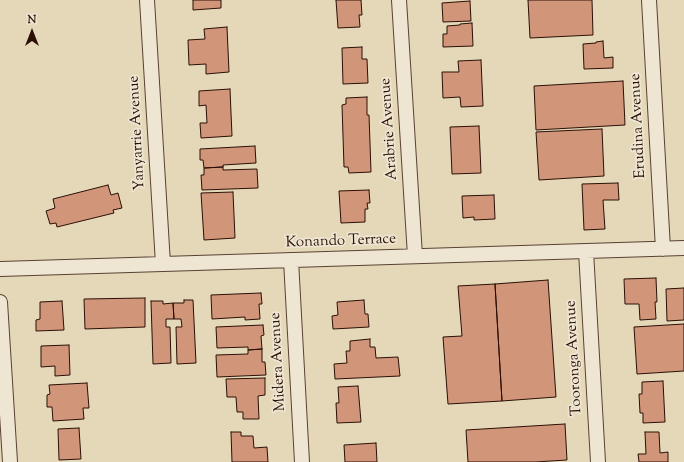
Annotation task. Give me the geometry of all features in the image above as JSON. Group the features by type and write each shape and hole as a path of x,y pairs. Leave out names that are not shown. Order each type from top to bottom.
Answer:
{"street":[{"name":"Yanyarrie Avenue","path":"148,0 163,264"},
{"name":"Arabrie Avenue","path":"399,0 415,256"},
{"name":"Erudina Avenue","path":"649,0 664,249"},
{"name":"Konando Terrace","path":"0,269 684,248"},
{"name":"Tooronga Avenue","path":"586,251 598,462"},
{"name":"Midera Avenue","path":"291,260 302,462"},
{"path":"0,302 10,462"}],"building":[{"path":"193,0 221,0 221,8 193,10"},
{"path":"336,0 361,0 362,15 359,15 360,27 338,28"},
{"path":"528,0 592,0 593,35 530,38"},
{"path":"470,1 471,21 443,22 442,3"},
{"path":"472,23 473,46 443,47 443,34 447,34 447,26"},
{"path":"227,27 229,72 206,74 206,64 189,65 188,40 205,39 204,29"},
{"path":"603,41 604,58 613,57 613,68 584,69 583,44"},
{"path":"362,47 362,59 367,59 368,83 343,84 342,48"},
{"path":"481,60 483,106 461,107 460,97 443,98 442,72 459,72 458,61"},
{"path":"623,81 625,125 536,130 534,86"},
{"path":"230,89 232,136 201,138 200,123 207,123 206,105 199,106 199,91"},
{"path":"367,97 371,172 349,173 348,167 344,167 342,105 346,104 346,98"},
{"path":"479,126 481,173 452,174 450,127"},
{"path":"602,129 604,176 539,180 536,132"},
{"path":"255,146 256,163 204,168 203,160 200,160 200,149"},
{"path":"223,167 223,170 257,169 258,188 202,190 201,175 204,175 204,168"},
{"path":"618,183 619,200 603,200 605,229 584,230 582,184"},
{"path":"108,185 111,195 118,193 122,208 113,210 114,213 57,227 56,223 50,224 46,211 55,208 53,199"},
{"path":"369,190 370,203 367,203 368,209 365,209 365,222 341,223 339,191"},
{"path":"233,192 235,238 204,240 201,193"},
{"path":"494,195 495,219 474,220 474,217 463,218 462,196"},
{"path":"656,278 656,319 640,320 639,304 625,304 624,279"},
{"path":"548,280 556,397 502,401 495,284"},
{"path":"495,284 502,401 448,404 443,337 462,336 458,286"},
{"path":"684,288 684,320 667,321 666,289"},
{"path":"261,293 262,304 259,304 260,319 245,320 245,317 212,319 211,295"},
{"path":"145,298 145,327 85,329 84,299"},
{"path":"184,300 193,300 196,363 177,364 176,327 182,327 181,319 174,319 173,303 184,303"},
{"path":"364,300 365,314 368,314 369,327 333,329 332,316 338,315 337,302"},
{"path":"62,301 64,330 36,331 36,320 40,319 40,302"},
{"path":"151,301 163,301 163,304 173,303 174,319 166,319 166,327 170,327 171,363 153,364"},
{"path":"684,324 684,371 637,374 634,327"},
{"path":"263,325 264,335 261,336 262,349 248,350 248,347 217,348 216,327"},
{"path":"370,339 370,347 375,347 376,358 398,357 400,376 335,379 334,364 347,363 346,351 350,351 350,341"},
{"path":"69,345 70,375 55,376 55,366 41,367 41,346"},
{"path":"262,349 262,362 265,362 266,375 217,377 216,355 248,354 248,350"},
{"path":"265,378 265,395 258,396 259,419 243,419 243,412 237,412 236,397 227,397 226,379"},
{"path":"663,381 665,422 643,423 643,413 640,413 639,394 642,394 642,382"},
{"path":"87,383 89,408 83,408 84,419 53,421 52,407 47,407 47,395 50,394 49,385"},
{"path":"358,386 361,422 337,423 336,403 339,403 338,387"},
{"path":"565,424 567,460 535,462 468,462 466,430"},
{"path":"79,428 81,459 59,460 58,429"},
{"path":"231,432 241,432 241,436 253,436 254,448 267,447 268,462 232,462"},
{"path":"645,432 659,432 660,453 668,452 668,462 639,462 638,454 646,454"},
{"path":"376,443 377,462 345,462 344,445"}]}
